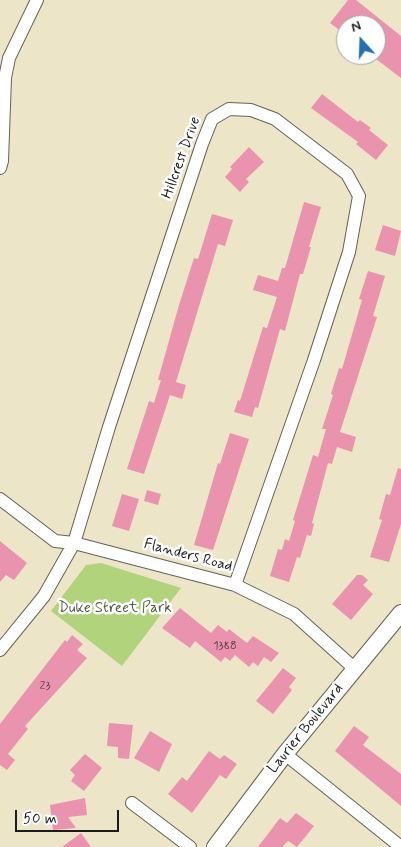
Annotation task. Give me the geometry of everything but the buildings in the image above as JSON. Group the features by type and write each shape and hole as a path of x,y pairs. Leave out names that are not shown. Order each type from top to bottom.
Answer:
{"street":[{"path":"0,168 8,63 37,0"},
{"name":"Hillcrest Drive","path":"0,650 44,596 74,543 112,418 212,119 229,109 251,110 275,119 347,174 359,196 349,252 314,360 235,585"},
{"name":"Flanders Road","path":"0,499 55,541 74,543 235,585 294,614 355,670"},
{"name":"Laurier Boulevard","path":"215,847 285,754 401,613"},
{"path":"285,754 400,847"},
{"path":"132,803 190,847"}],"green space":[{"name":"Duke Street Park","path":"101,563 181,588 122,666 51,611 86,565"}]}
